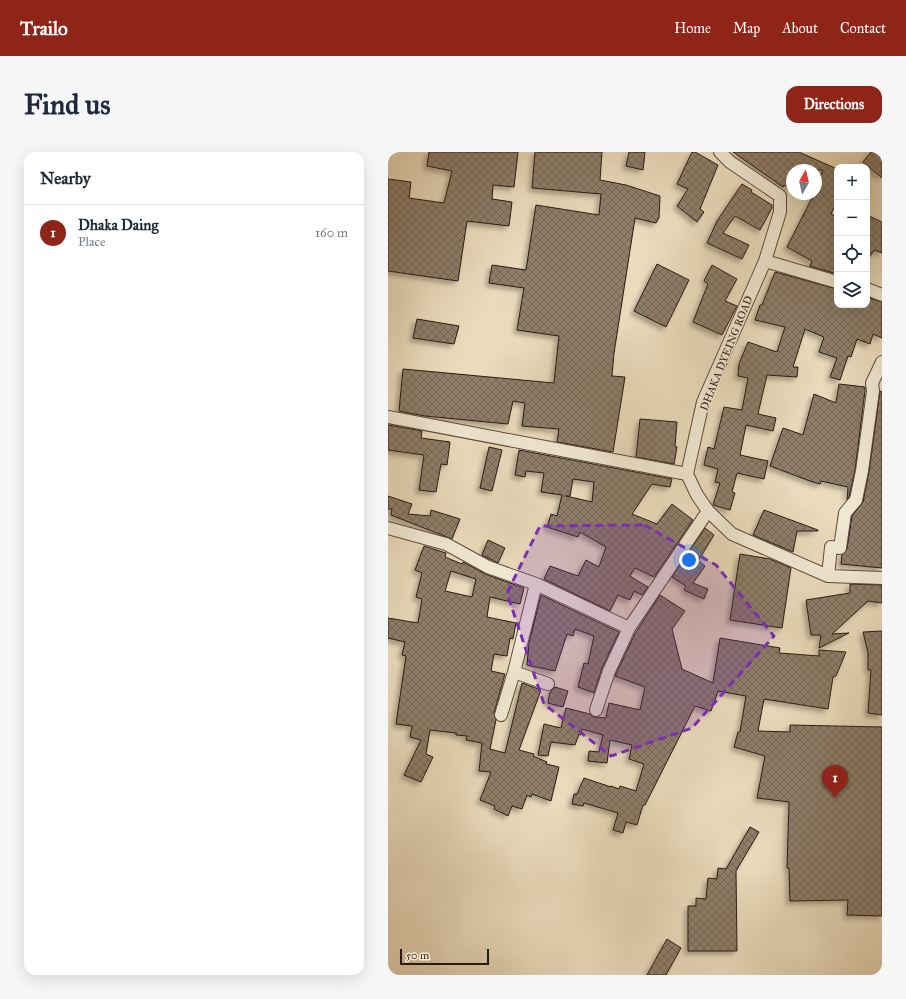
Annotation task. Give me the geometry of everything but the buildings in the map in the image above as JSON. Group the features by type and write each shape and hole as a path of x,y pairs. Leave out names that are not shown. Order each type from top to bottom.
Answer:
{"street":[{"name":"DHAKA DYEING ROAD","path":"687,474 703,402 765,262 780,212 780,196 730,162 720,152"},
{"path":"765,262 834,281"},
{"path":"870,290 882,294"},
{"path":"828,576 831,547 840,548 845,513 856,500 862,471 873,391 872,383 882,362"},
{"path":"388,417 687,474 697,495 708,511 732,534 828,576 882,578"},
{"path":"596,710 609,672 629,628 708,511"},
{"path":"388,528 446,544 488,566 536,584 629,628"},
{"path":"501,715 514,672 536,584"},
{"path":"514,672 548,684"}],"highlighted area":[{"path":"644,525 716,565 774,636 692,728 611,756 544,704 507,593 540,526"}],"place":[{"name":"Dhaka Daing","path":"835,798"}]}
